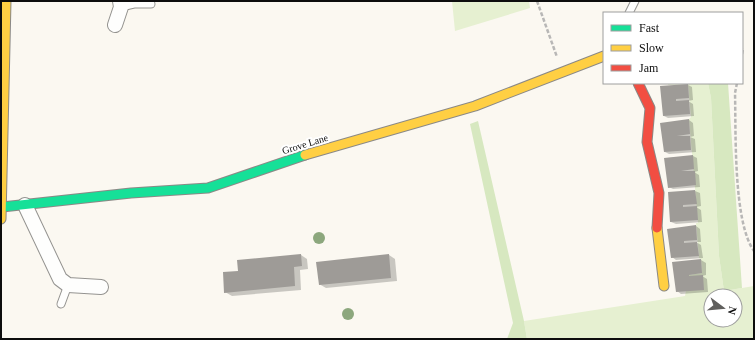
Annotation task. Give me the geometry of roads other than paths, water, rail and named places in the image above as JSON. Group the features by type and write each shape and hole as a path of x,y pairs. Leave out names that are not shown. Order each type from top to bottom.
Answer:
{"street":[{"path":"1,219 6,1"},
{"path":"115,25 120,4"},
{"name":"Grove Lane","path":"2,207 131,193 208,188 306,155 475,106 561,71 603,56"},
{"path":"638,84 650,108 647,142 660,193 657,231 664,286"},
{"path":"26,205 60,279 68,285 101,287"}],"lane":[{"path":"630,12 635,1"},
{"path":"120,4 151,4"},
{"path":"61,304 68,285"}]}
